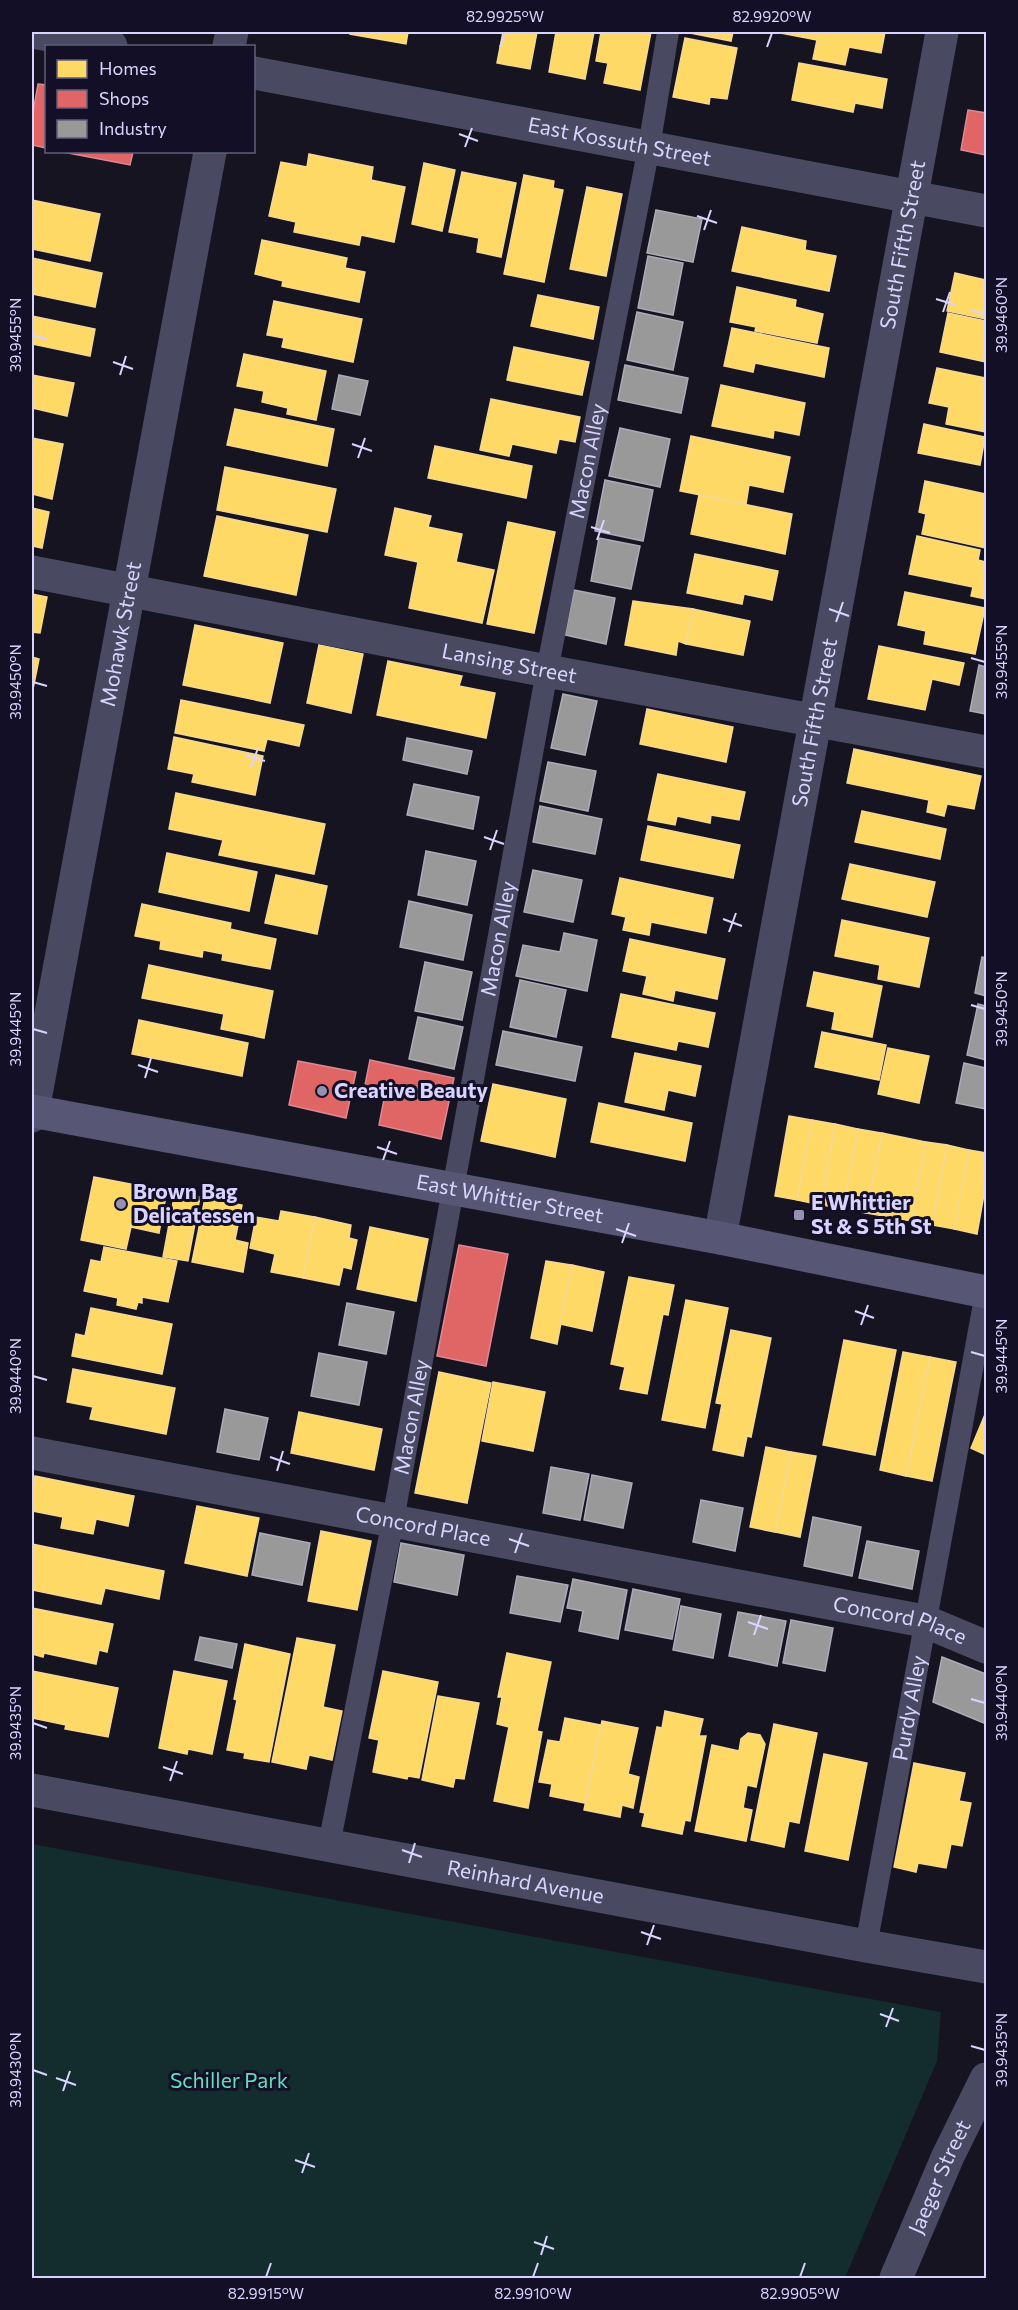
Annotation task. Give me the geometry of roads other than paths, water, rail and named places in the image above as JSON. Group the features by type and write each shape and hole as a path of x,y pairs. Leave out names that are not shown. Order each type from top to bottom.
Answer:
{"street":[{"path":"32,32 105,45"},
{"name":"South Fifth Street","path":"720,1238 942,32"},
{"name":"East Kossuth Street","path":"255,73 987,211"},
{"name":"Mohawk Street","path":"32,1113 210,153"},
{"name":"Lansing Street","path":"32,572 547,671 987,752"},
{"name":"East Whittier Street","path":"32,1113 720,1238 987,1292"},
{"name":"Concord Place","path":"32,1453 924,1621 987,1647"},
{"name":"Reinhard Avenue","path":"32,1790 987,1967"},
{"name":"Jaeger Street","path":"897,2278 948,2156 987,2079"}],"lane":[{"name":"Macon Alley","path":"329,1845 393,1520 547,671 649,147 668,32"},
{"name":"Purdy Alley","path":"866,1946 924,1621 987,1292"}],"place":[{"name":"Creative Beauty","path":"322,1091"},
{"name":"Brown Bag Delicatessen","path":"121,1204"},
{"name":"E Whittier St & S 5th St","path":"799,1215"}],"park label":[{"name":"Schiller Park","path":"229,2081"}]}
